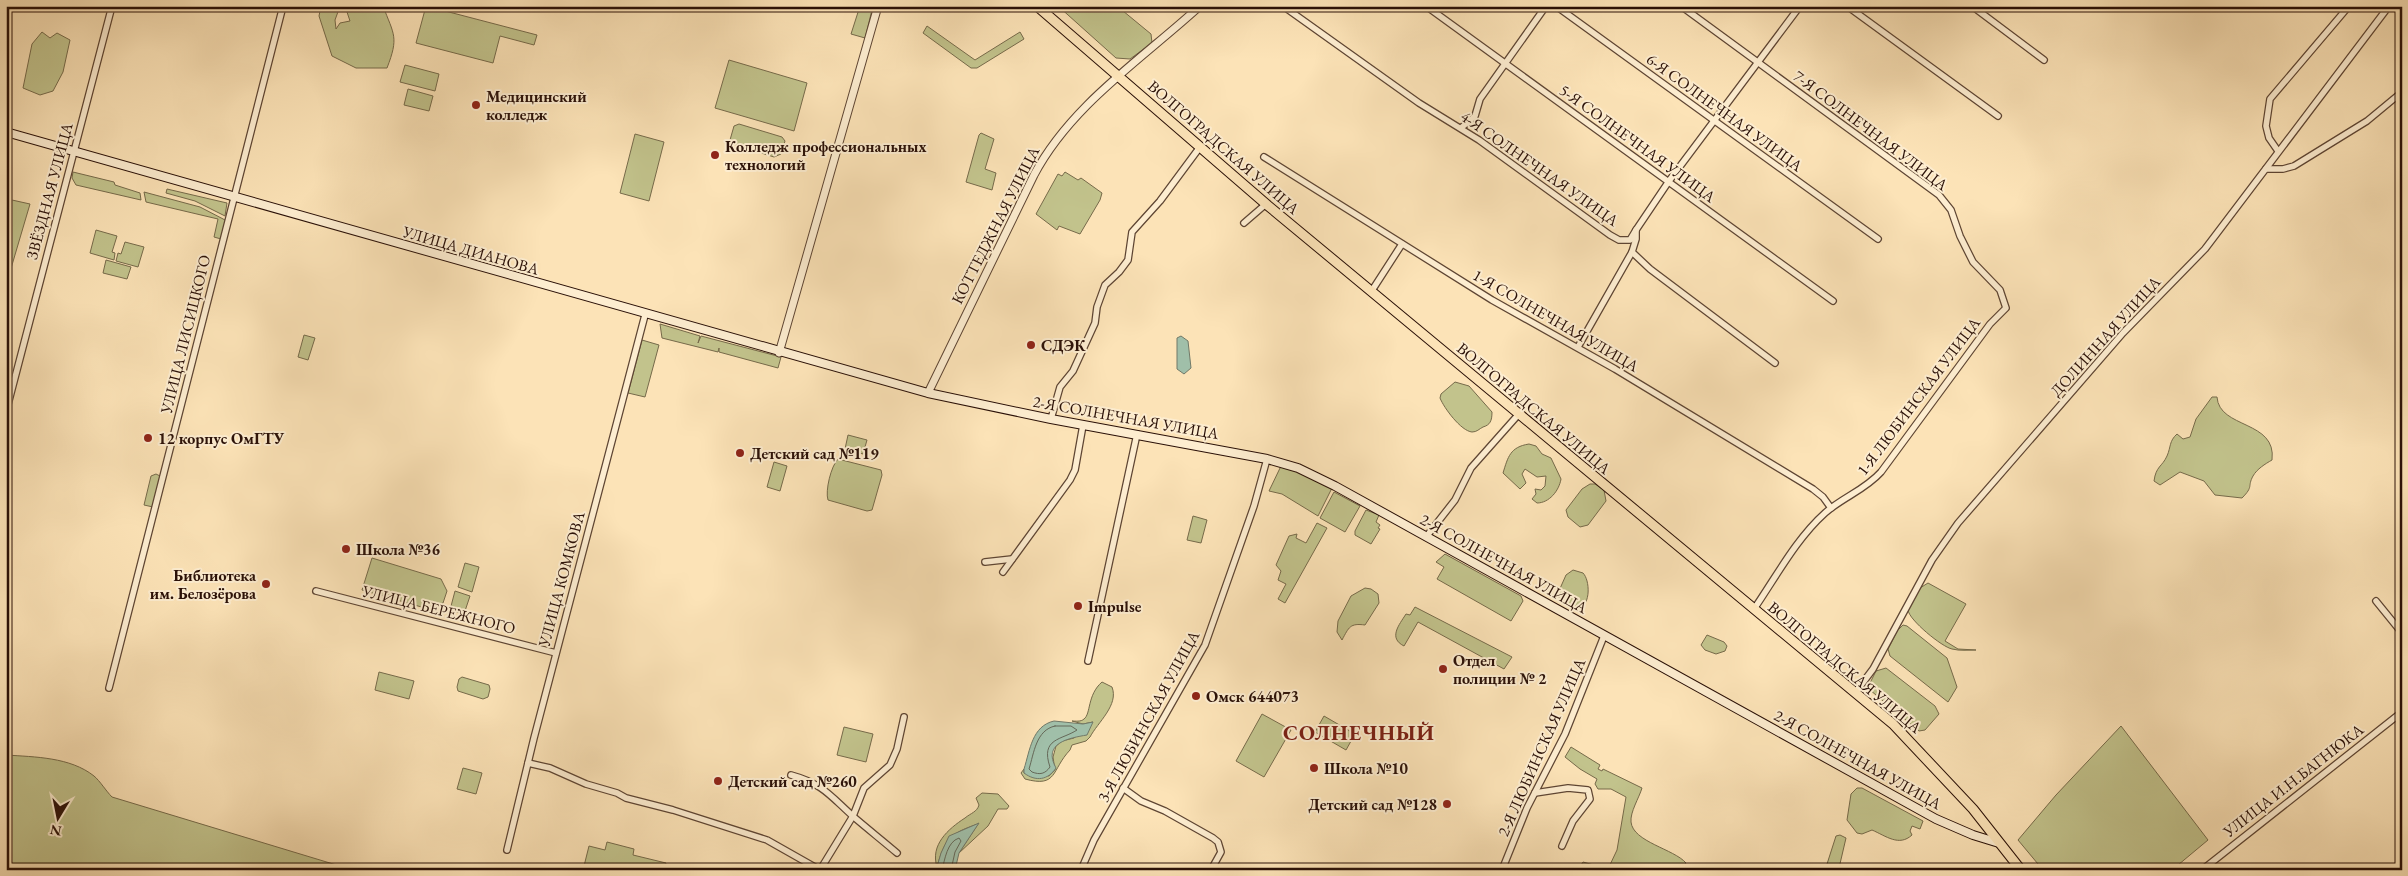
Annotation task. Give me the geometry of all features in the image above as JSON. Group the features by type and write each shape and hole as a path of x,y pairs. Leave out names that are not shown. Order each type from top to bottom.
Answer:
{"main road":[{"name":"ВОЛГОГРАДСКАЯ УЛИЦА","path":"1038,6 1266,204 1855,693 1918,748 1974,809 1999,843"},
{"name":"УЛИЦА ДИАНОВА","path":"6,132 779,353 928,393"},
{"name":"2-Я СОЛНЕЧНАЯ УЛИЦА","path":"928,393 1051,419 1268,459 1311,474 1936,819 1999,843 2021,870"}],"street":[{"name":"ЗВЁЗДНАЯ УЛИЦА","path":"6,412 112,6"},
{"name":"УЛИЦА ЛИСИЦКОГО","path":"109,688 283,6"},
{"path":"779,353 878,6"},
{"name":"КОТТЕДЖНАЯ УЛИЦА","path":"928,393 947,350 1042,160 1066,127 1120,76 1200,6"},
{"name":"4-Я СОЛНЕЧНАЯ УЛИЦА","path":"1283,6 1419,103 1461,128 1610,235 1619,240 1630,240 1636,230"},
{"name":"5-Я СОЛНЕЧНАЯ УЛИЦА","path":"1426,6 1833,301"},
{"path":"1461,128 1475,116 1480,99 1546,6"},
{"name":"6-Я СОЛНЕЧНАЯ УЛИЦА","path":"1556,6 1878,239"},
{"name":"7-Я СОЛНЕЧНАЯ УЛИЦА","path":"1681,6 1939,196 1952,210 1960,236 1973,262 2000,290 2006,308"},
{"path":"1636,230 1669,181 1800,6"},
{"path":"1847,6 1998,116"},
{"path":"1972,6 2044,60"},
{"path":"2278,151 2269,138 2266,126 2266,113 2270,99 2349,6"},
{"name":"ДОЛИННАЯ УЛИЦА","path":"1855,693 1873,669 1932,560 1954,529 2124,333 2205,249 2389,6"},
{"path":"2266,169 2282,169 2294,166 2367,122 2402,92"},
{"path":"1051,419 1060,387 1073,371 1095,323 1097,307 1105,285 1120,272 1128,260 1132,232 1160,201 1200,147"},
{"name":"1-Я СОЛНЕЧНАЯ УЛИЦА","path":"1264,157 1492,300 1578,347 1813,489 1823,497 1831,508"},
{"path":"1244,223 1266,204"},
{"name":"4-Я СОЛНЕЧНАЯ УЛИЦА","path":"1578,347 1632,252 1636,239 1636,230"},
{"path":"1371,292 1402,244"},
{"path":"1632,252 1650,269 1775,363"},
{"name":"1-Я ЛЮБИНСКАЯ УЛИЦА","path":"1754,610 1815,524 1831,508 1862,490 1881,472 1990,324 2006,308"},
{"name":"УЛИЦА КОМКОВА","path":"507,850 556,653 645,315"},
{"path":"1426,538 1455,500 1471,468 1518,415"},
{"path":"1003,572 1076,470 1083,425"},
{"path":"1088,661 1137,434"},
{"name":"3-Я ЛЮБИНСКАЯ УЛИЦА","path":"1081,870 1094,840 1205,645 1254,506 1268,459"},
{"path":"985,562 1012,559"},
{"name":"УЛИЦА БЕРЕЖНОГО","path":"316,591 556,653"},
{"path":"2376,601 2402,633"},
{"name":"2-Я ЛЮБИНСКАЯ УЛИЦА","path":"1502,870 1522,819 1565,734 1604,636"},
{"name":"УЛИЦА И.Н.БАГНЮКА","path":"2202,870 2402,712"},
{"path":"528,763 550,768 586,784 617,793 626,798 673,810 767,840 820,870 852,816 864,788 890,765 897,749 904,717"},
{"path":"791,775 806,779 829,792 852,816 897,853"},
{"path":"1123,788 1141,801 1165,811 1214,838 1218,842 1221,852 1211,870"},
{"path":"1535,793 1568,788 1588,790 1590,799 1573,821 1562,846"}],"green space":[{"path":"321,6 337,6 339,9 335,20 336,29 340,23 350,21 347,12 351,6 383,6 394,36 393,49 387,68 356,68 332,56 319,16"},
{"path":"426,6 537,35 534,45 500,36 493,63 416,43"},
{"path":"860,6 873,6 865,38 851,34"},
{"path":"1058,6 1117,6 1151,34 1152,43 1130,59 1116,58"},
{"path":"927,26 975,60 1020,32 1024,39 977,68 971,68 923,33"},
{"path":"42,32 50,38 57,33 70,40 63,72 53,91 40,95 23,88 32,44"},
{"path":"729,60 807,83 794,131 715,108"},
{"path":"405,65 439,74 435,91 400,82"},
{"path":"408,89 433,96 429,111 404,105"},
{"path":"739,124 782,137 785,141 781,154 774,157 733,144 730,140 734,126"},
{"path":"981,133 994,139 985,169 996,173 992,190 966,182"},
{"path":"635,134 664,142 649,201 620,193"},
{"path":"73,172 114,182 115,185 140,193 141,200 76,185 72,178"},
{"path":"1065,172 1078,180 1081,178 1102,193 1100,200 1080,234 1059,226 1057,230 1036,214 1058,174 1062,176"},
{"path":"167,189 227,203 225,216 195,201 166,193"},
{"path":"144,192 200,207 227,221 221,239 214,237 218,219 146,202"},
{"path":"12,200 30,204 7,282 6,223"},
{"path":"96,230 117,236 112,252 115,253 114,260 90,253"},
{"path":"125,242 144,247 138,267 116,261 118,253 121,254"},
{"path":"106,260 131,267 127,279 103,273"},
{"path":"660,324 700,336 698,343 701,336 781,357 778,368 719,352 719,348 718,352 662,338"},
{"path":"304,335 315,338 308,360 298,357"},
{"path":"642,340 659,345 645,397 628,393"},
{"path":"1455,382 1469,386 1492,412 1489,424 1475,432 1468,431 1449,413 1440,398 1441,394"},
{"path":"2212,397 2217,397 2220,407 2227,415 2257,431 2266,438 2271,447 2272,460 2255,473 2249,489 2242,498 2215,495 2204,481 2180,472 2160,485 2154,481 2158,469 2167,456 2173,439 2177,434 2183,439 2190,437 2196,419"},
{"path":"848,435 867,440 863,454 845,449"},
{"path":"1529,444 1536,446 1542,454 1551,458 1561,479 1553,496 1546,501 1537,503 1532,499 1536,494 1535,489 1541,490 1545,486 1546,476 1537,477 1525,469 1522,474 1526,483 1520,489 1503,473 1508,458 1514,450"},
{"path":"838,459 881,470 882,475 872,510 867,511 828,500 829,479 835,462"},
{"path":"774,462 787,466 780,491 767,487"},
{"path":"1281,466 1308,475 1332,488 1318,516 1282,494 1269,491"},
{"path":"156,474 160,476 153,507 144,505 151,476"},
{"path":"1590,484 1595,484 1604,490 1606,501 1588,525 1580,527 1568,517 1566,510 1582,489"},
{"path":"1334,492 1360,506 1345,532 1320,518"},
{"path":"1366,510 1379,515 1376,522 1380,525 1378,528 1380,529 1371,544 1355,535 1355,531"},
{"path":"1193,516 1207,520 1201,543 1187,540"},
{"path":"1317,523 1327,528 1285,603 1278,599 1286,584 1278,580 1281,571 1276,565 1289,536 1297,534 1296,538 1306,543"},
{"path":"1445,554 1521,596 1523,601 1511,621 1437,579 1444,567 1436,562"},
{"path":"372,558 441,579 447,591 443,603 432,609 425,608 362,590"},
{"path":"465,563 479,567 472,592 458,587"},
{"path":"1573,570 1583,573 1588,586 1586,602 1579,608 1571,607 1560,601 1558,593 1566,575"},
{"path":"1928,583 1966,604 1945,641 1958,649 1976,650 1958,650 1947,647 1914,620 1908,610 1920,588"},
{"path":"1365,588 1371,589 1378,594 1379,603 1365,625 1353,625 1346,632 1342,640 1337,632 1338,621 1351,596"},
{"path":"455,591 470,596 464,614 450,610"},
{"path":"1415,607 1512,657 1504,669 1418,622 1404,646 1399,643 1396,631 1406,614 1410,615"},
{"path":"1903,625 1907,626 1947,658 1957,687 1948,702 1890,656 1888,649 1897,631"},
{"path":"1707,635 1724,642 1727,646 1725,651 1716,654 1705,650 1701,645"},
{"path":"1886,668 1935,706 1939,714 1925,730 1919,731 1870,690 1869,685 1876,671"},
{"path":"379,672 414,681 409,699 375,690"},
{"path":"462,677 489,685 488,697 483,699 458,691 459,679"},
{"path":"1102,682 1112,687 1113,700 1107,713 1090,737 1086,741 1072,745 1049,779 1036,781 1025,779 1021,773 1024,769 1024,773 1049,776 1055,770 1053,757 1056,746 1062,741 1074,738 1093,722 1083,724 1072,721 1081,721 1086,717 1094,693"},
{"path":"1262,714 1291,730 1264,777 1236,761"},
{"path":"1324,716 1355,734 1346,750 1315,732"},
{"path":"2121,726 2208,840 2172,870 2043,870 2018,840 2056,795"},
{"path":"844,727 873,734 866,762 837,755"},
{"path":"1571,747 1600,765 1598,769 1602,771 1603,769 1642,788 1632,814 1631,822 1633,829 1646,840 1686,863 1682,870 1578,870 1583,862 1608,869 1617,850 1626,797 1611,789 1598,789 1595,784 1597,779 1565,757"},
{"path":"6,755 52,759 74,765 94,776 112,797 353,870 6,870"},
{"path":"463,768 482,773 476,794 457,789"},
{"path":"1857,788 1862,788 1923,821 1920,829 1912,826 1910,831 1912,835 1902,840 1892,839 1872,830 1862,834 1857,833 1847,820 1851,794"},
{"path":"982,793 998,794 1009,806 1007,809 998,809 988,826 959,853 978,824 961,830 950,838 943,849 937,867 936,852 942,838 952,827 977,809 979,805 976,798"},
{"path":"1840,835 1846,838 1839,868 1842,870 1830,870 1827,864 1836,836"},
{"path":"607,842 634,849 633,855 666,863 664,870 583,870 589,846 605,850"}],"water":[{"path":"1181,336 1188,341 1191,368 1184,374 1177,369 1177,338"},
{"path":"1054,721 1083,724 1093,722 1087,735 1066,740 1055,747 1052,753 1056,768 1053,772 1046,777 1037,779 1028,776 1024,773 1024,769 1036,733"},
{"path":"979,823 959,853 955,870 936,870 949,836"}],"place":[{"name":"Медицинский колледж","path":"476,105"},
{"name":"Колледж профессиональных технологий","path":"715,155"},
{"name":"СДЭК","path":"1031,345"},
{"name":"12 корпус ОмГТУ","path":"148,438"},
{"name":"Детский сад №119","path":"740,453"},
{"name":"Школа №36","path":"346,549"},
{"name":"Библиотека им. Белозёрова","path":"266,584"},
{"name":"Impulse","path":"1078,606"},
{"name":"Отдел полиции № 2","path":"1443,669"},
{"name":"Омск 644073","path":"1196,696"},
{"name":"Школа №10","path":"1314,768"},
{"name":"Детский сад №260","path":"718,781"},
{"name":"Детский сад №128","path":"1447,804"}],"district":[{"name":"СОЛНЕЧНЫЙ","path":"1359,733"}]}
